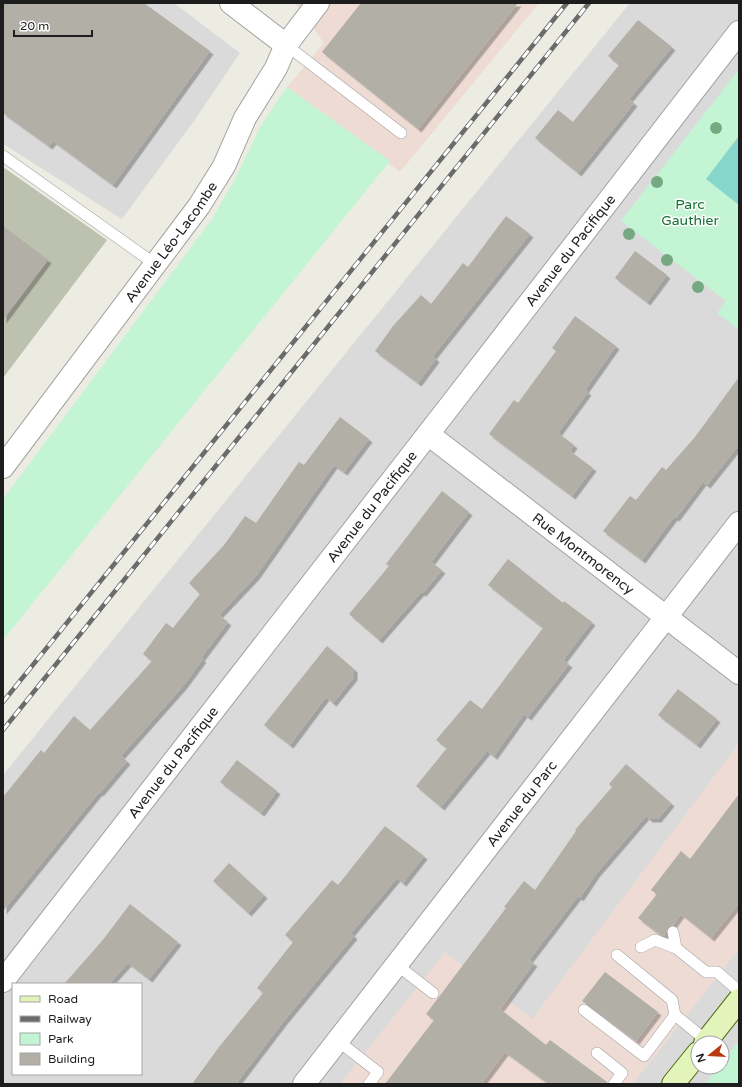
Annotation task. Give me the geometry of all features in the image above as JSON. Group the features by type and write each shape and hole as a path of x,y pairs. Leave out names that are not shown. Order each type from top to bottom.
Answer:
{"street":[{"path":"231,3 286,45"},
{"name":"Avenue Léo-Lacombe","path":"3,467 199,206 218,176 245,118 276,68 286,45 318,3"},
{"name":"Avenue du Pacifique","path":"3,981 739,32"},
{"name":"Rue Montmorency","path":"428,434 739,673"},
{"name":"Avenue du Parc","path":"304,1084 739,523"},
{"path":"712,1035 739,1000"},
{"path":"674,1084 690,1063"}],"lane":[{"path":"286,45 401,133"},
{"path":"3,156 155,264"},
{"path":"673,932 676,948"},
{"path":"641,947 656,940 676,948 706,972 717,972 739,991"},
{"path":"617,955 672,1000 675,1015 693,1035"},
{"path":"397,965 433,994"},
{"path":"584,1010 644,1056 675,1015"},
{"path":"338,1040 378,1072 369,1084"},
{"path":"597,1053 622,1073 614,1084"}],"shaded area":[{"path":"3,3 174,3 240,53 194,121 122,219 3,144"},
{"path":"295,3 539,3 400,172 287,87 324,43"},
{"path":"630,3 739,3 739,1084 3,1084 3,775"},
{"path":"739,136 739,205 706,179"},
{"path":"3,167 107,240 3,378"},
{"path":"739,743 739,949 633,1084 340,1084 445,952 532,1019"}],"green space":[{"name":"Parc Gauthier","path":"739,69 739,330 717,313 726,301 621,221"},
{"path":"287,87 390,161 3,640 3,499 212,219 236,177 261,125"},
{"path":"739,1040 739,1084 705,1084 712,1075 730,1075 730,1052"}],"building":[{"path":"3,3 144,3 210,51 113,185 53,141 49,146 3,113"},
{"path":"361,3 518,3 418,129 322,52"},
{"path":"638,20 672,47 629,99 634,103 578,173 535,138 558,110 573,122 619,65 608,56"},
{"path":"506,216 530,234 433,356 436,359 418,383 375,351 393,326 421,295 431,304 463,263 468,267"},
{"path":"3,226 48,260 3,320"},
{"path":"635,251 667,275 647,302 615,278"},
{"path":"575,316 616,346 585,390 588,392 558,433 574,445 570,451 593,468 572,496 489,434 514,400 518,403 556,351 552,348"},
{"path":"739,377 739,445 707,485 703,482 676,518 674,517 642,560 603,531 630,496 636,500 662,467 666,470 695,437"},
{"path":"340,417 369,439 344,472 334,465 256,576 219,615 228,622 201,658 203,659 183,686 121,756 127,761 100,793 99,792 3,911 3,797 41,750 44,753 74,716 90,730 152,661 143,654 166,623 173,628 200,594 189,583 224,545 245,516 256,523 299,462 304,465"},
{"path":"442,491 469,512 431,562 442,570 423,593 421,592 379,640 349,614 389,566 386,564"},
{"path":"508,559 563,603 564,601 592,622 563,660 569,664 528,717 524,714 494,756 487,751 441,807 416,786 447,748 436,740 470,700 482,709 543,628 488,585"},
{"path":"327,646 354,669 354,677 333,703 326,697 290,745 264,725"},
{"path":"678,689 717,719 697,745 658,715"},
{"path":"237,760 277,791 261,813 220,782"},
{"path":"626,764 671,803 658,819 649,819 646,816 596,874 580,898 578,896 529,960 534,963 500,1009 546,1045 550,1040 607,1082 607,1084 549,1084 505,1052 481,1084 385,1084 434,1020 426,1014 506,908 504,907 524,881 535,890 576,831 575,830 612,787 609,784"},
{"path":"739,794 739,903 711,938 681,914 673,925 668,927 664,936 659,934 638,918 657,894 651,890 681,851 690,859"},
{"path":"385,826 424,856 403,883 397,878 351,933 354,936 283,1022 236,1084 192,1084 219,1047 263,993 257,988 293,942 285,935 332,880 338,885"},
{"path":"229,863 264,895 248,913 213,881"},
{"path":"130,904 178,942 149,979 128,963 110,983 65,983 102,941"},
{"path":"605,972 658,1012 636,1041 582,1001"}],"railway":[{"path":"3,702 567,3"},
{"path":"3,730 589,3"}]}
